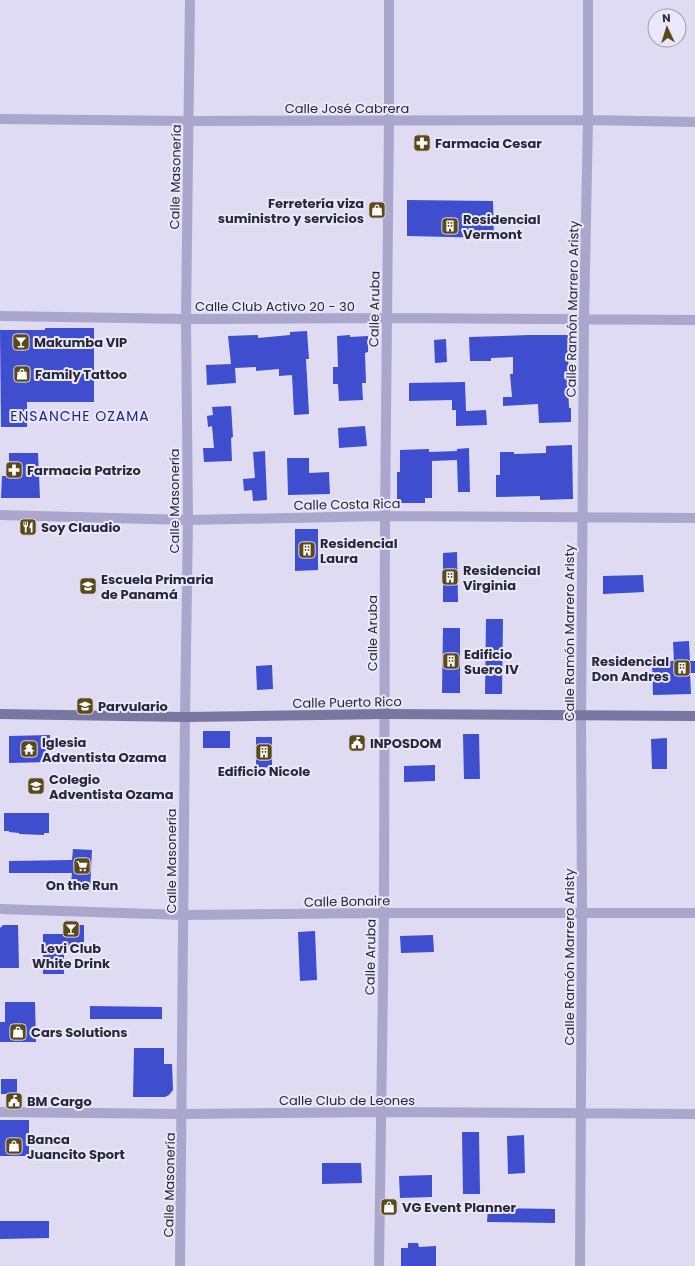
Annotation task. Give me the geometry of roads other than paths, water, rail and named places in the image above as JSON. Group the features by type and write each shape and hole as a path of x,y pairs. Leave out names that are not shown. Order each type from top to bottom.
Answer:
{"street":[{"name":"Calle Masonería","path":"180,1266 188,520 186,320 190,0"},
{"name":"Calle Aruba","path":"379,1266 384,913 389,0"},
{"name":"Calle Ramón Marrero Aristy","path":"580,1266 582,913 581,716 588,0"},
{"name":"Calle José Cabrera","path":"0,119 188,121 588,120 695,122"},
{"name":"Calle Club Activo 20 - 30","path":"0,316 186,320 387,318 695,320"},
{"name":"Calle Costa Rica","path":"0,515 188,520 385,516 695,518"},
{"name":"Calle Puerto Rico","path":"0,714 185,717 384,714 695,716"},
{"name":"Calle Bonaire","path":"0,909 184,915 384,913 695,913"},
{"name":"Calle Club de Leones","path":"0,1112 182,1114 381,1112 695,1114"}],"place":[{"name":"Farmacia Cesar","path":"422,143"},
{"name":"Ferretería viza suministro y servicios","path":"377,210"},
{"name":"Residencial Vermont","path":"450,226"},
{"name":"Makumba VIP","path":"21,342"},
{"name":"Family Tattoo","path":"22,374"},
{"name":"Farmacia Patrizo","path":"14,470"},
{"name":"Soy Claudio","path":"28,527"},
{"name":"Residencial Laura","path":"307,550"},
{"name":"Residencial Virginia","path":"450,577"},
{"name":"Escuela Primaria de Panamá","path":"88,586"},
{"name":"Edificio Suero IV","path":"451,661"},
{"name":"Residencial Don Andres","path":"682,668"},
{"name":"Parvulario","path":"85,706"},
{"name":"INPOSDOM","path":"357,743"},
{"name":"Iglesia Adventista Ozama","path":"29,749"},
{"name":"Edificio Nicole","path":"264,752"},
{"name":"Colegio Adventista Ozama","path":"36,786"},
{"name":"On the Run","path":"82,866"},
{"name":"Levi Club White Drink","path":"71,929"},
{"name":"Cars Solutions","path":"18,1032"},
{"name":"BM Cargo","path":"14,1101"},
{"name":"Banca Juancito Sport","path":"14,1146"},
{"name":"VG Event Planner","path":"389,1207"}],"district":[{"name":"ENSANCHE OZAMA","path":"80,416"}]}
